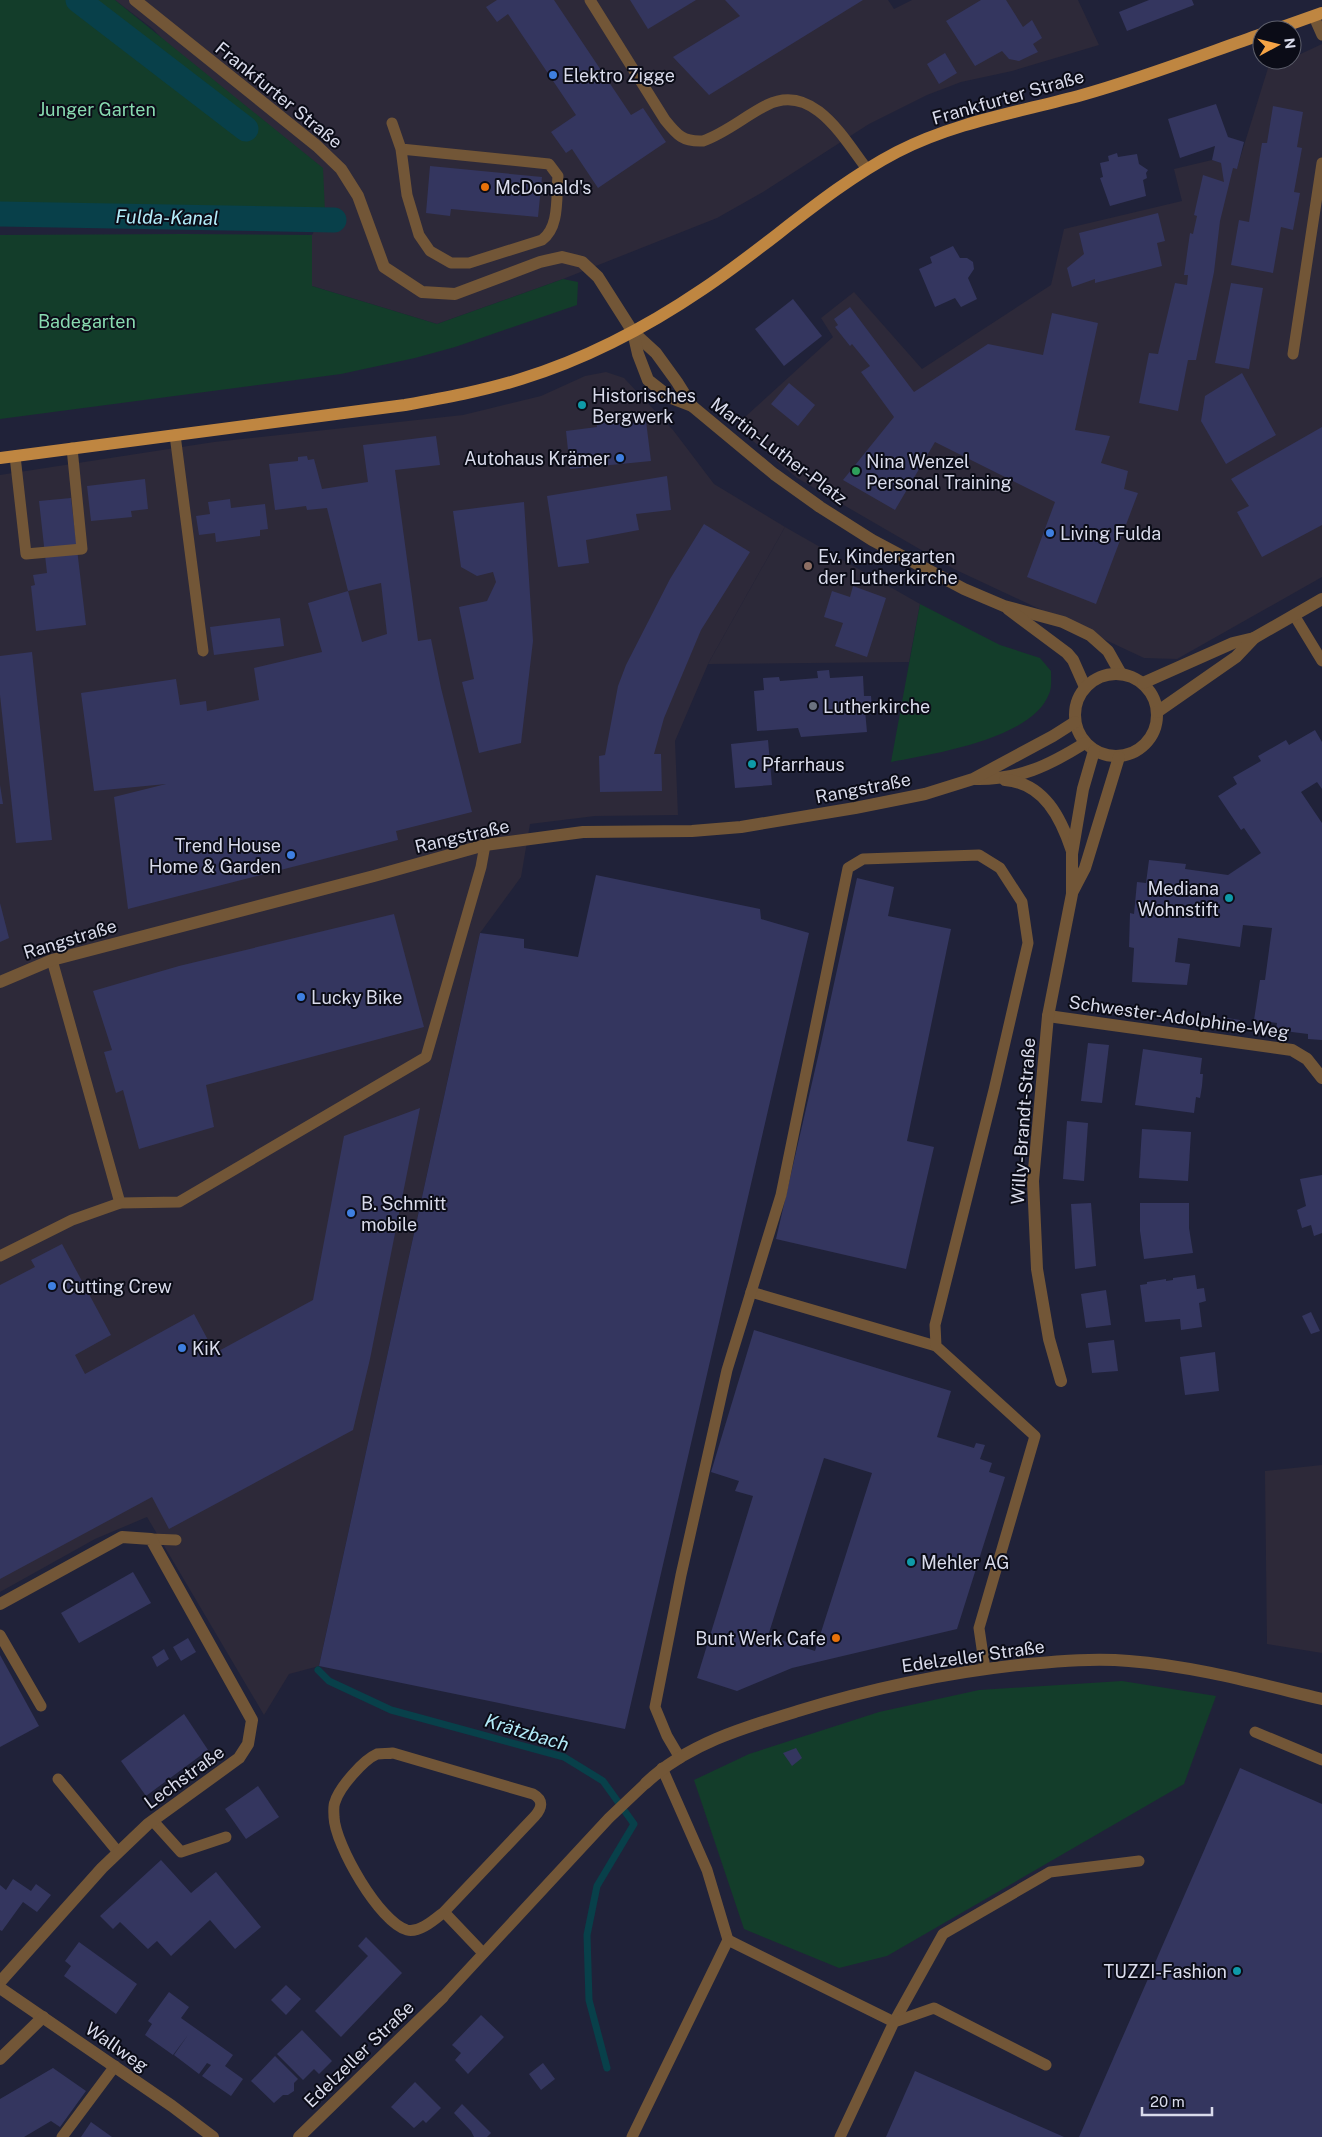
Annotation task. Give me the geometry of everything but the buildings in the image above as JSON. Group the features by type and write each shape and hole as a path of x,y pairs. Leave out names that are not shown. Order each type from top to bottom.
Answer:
{"main road":[{"path":"1302,20 1318,15"},
{"name":"Frankfurter Straße","path":"0,458 405,405 457,395 521,379 578,358 633,332 703,289 867,169 896,152 949,129 1084,95 1252,37"}],"street":[{"name":"Frankfurter Straße","path":"135,0 317,146 341,169 358,196 384,268 422,292 455,294 540,262 562,257 576,259 591,268 596,274 633,332"},
{"name":"Martin-Luther-Platz","path":"633,332 640,361 648,380 671,398 692,406"},
{"name":"Martin-Luther-Platz","path":"633,332 656,353 692,406 774,474 820,507 872,540 964,589 1004,606 1063,622 1090,635 1108,651 1121,674"},
{"path":"1142,683 1233,643 1254,638 1322,599"},
{"name":"Martin-Luther-Platz","path":"1004,606 1067,653 1073,660 1085,687"},
{"path":"1157,712 1236,657 1254,638"},
{"path":"1121,674 1132,677 1142,683 1155,701 1157,712 1153,733 1147,743 1129,755 1119,757 1110,757 1089,747 1074,722 1076,704 1085,687 1101,676 1121,674"},
{"name":"Rangstraße","path":"0,982 52,960 485,845 583,832 692,831 741,827 903,798 973,780 1053,736 1074,722"},
{"name":"Rangstraße","path":"973,780 1000,780 1051,764 1089,747"},
{"name":"Willy-Brandt-Straße","path":"1061,1381 1049,1339 1037,1269 1033,1181 1048,1016 1072,894 1072,854 1089,747"},
{"name":"Willy-Brandt-Straße","path":"1072,894 1085,868 1119,757"},
{"path":"1000,780 1016,781 1039,793 1061,822 1072,854"},
{"name":"Schwester-Adolphine-Weg","path":"1048,1016 1292,1050 1307,1059 1322,1078"},
{"path":"0,1604 122,1537 151,1539"},
{"name":"Lechstraße","path":"0,1982 118,1852 152,1821 240,1758 248,1744 252,1720 151,1539"},
{"name":"Edelzeller Straße","path":"646,1783 662,1768 707,1743 750,1726 835,1699 888,1686 986,1669 1057,1661 1128,1661 1193,1670 1322,1699"},
{"name":"Wallweg","path":"0,1988 115,2066 213,2137"},
{"name":"Edelzeller Straße","path":"299,2137 443,1997"},
{"path":"0,2059 43,2017"}],"lane":[{"path":"590,0 665,120 675,132 685,139 691,142 703,141 766,106 791,99 811,105 824,115 867,169"},
{"path":"1318,15 1322,35"},
{"path":"392,123 401,148 407,195 419,235 430,251 451,263 469,263 542,240 550,235 554,226 558,176 549,164 401,148"},
{"path":"1293,354 1322,163"},
{"path":"175,435 203,651"},
{"path":"15,456 26,554 82,549 72,448"},
{"path":"1294,615 1322,661"},
{"path":"0,1256 72,1220 120,1204 180,1202 426,1056 481,867 485,845"},
{"path":"680,1758 667,1736 655,1707 681,1575 727,1370 781,1195 848,868 863,859 979,855 1000,868 1022,902 1028,943 994,1090 935,1326 936,1346"},
{"path":"52,960 120,1204"},
{"path":"751,1292 936,1346 1035,1436 979,1628 986,1669"},
{"path":"151,1539 176,1540"},
{"path":"0,1635 41,1706"},
{"path":"1255,1732 1322,1760"},
{"path":"393,1753 533,1794 539,1797 542,1804 535,1816 444,1912 420,1928 409,1931 398,1926 385,1915 370,1896 339,1838 334,1820 334,1803 362,1765 378,1754 393,1753"},
{"path":"632,2137 728,1940 707,1870 662,1768"},
{"path":"58,1779 118,1852"},
{"path":"443,1997 609,1818 646,1783"},
{"path":"152,1821 181,1852 226,1836"},
{"path":"840,2137 894,2022 943,1934 1050,1872 1139,1861"},
{"path":"444,1912 483,1953"},
{"path":"728,1940 894,2022 934,2008 1046,2065"},
{"path":"62,2137 115,2066"}],"shaded area":[{"path":"115,0 888,0 894,9 912,0 1078,0 1099,45 1012,71 961,82 927,95 869,124 763,192 717,218 563,279 437,324 312,286 312,235 325,212 153,29"},
{"path":"1322,44 1322,577 1177,659 1144,658 954,569 797,478 735,426 833,337 821,318 854,292 922,369 1051,285 1064,229 1182,201 1174,169 1212,160 1237,168 1267,70 1302,70 1302,53"},
{"path":"606,372 624,378 673,430 714,484 785,527 708,664 675,741 678,815 595,816 530,824 521,877 480,933 319,1666 289,1674 264,1715 147,1517 95,1539 0,1592 0,475 214,442 463,415 541,396 585,376"},
{"name":"Ev. Kindergarten der Lutherkirche","path":"785,527 920,604 909,662 708,664"},
{"path":"1322,1465 1322,1653 1267,1644 1265,1471"}],"green space":[{"name":"Junger Garten","path":"0,0 115,0 323,168 325,212 0,204"},
{"name":"Badegarten","path":"0,235 312,235 312,286 437,324 563,279 578,282 577,305 455,347 341,374 0,419"},
{"path":"920,604 1000,645 1040,658 1051,671 1051,689 1039,710 1003,733 955,749 891,762"},
{"path":"1122,1681 1216,1696 1184,1784 887,1956 839,1968 744,1929 694,1780 749,1754 879,1712 979,1690"}],"waterway":[{"name":"Fulda-Kanal","path":"78,0 246,129"},
{"name":"Fulda-Kanal","path":"0,214 334,220"},
{"name":"Krätzbach","path":"318,1670 329,1681 391,1710 564,1757 603,1781 634,1824 597,1886 587,1935 589,2000 607,2068"}],"place":[{"name":"Elektro Zigge","path":"553,75"},
{"name":"McDonald's","path":"485,187"},
{"name":"Historisches Bergwerk","path":"582,405"},
{"name":"Autohaus Krämer","path":"620,458"},
{"name":"Nina Wenzel Personal Training","path":"856,471"},
{"name":"Living Fulda","path":"1050,533"},
{"name":"Ev. Kindergarten der Lutherkirche","path":"808,566"},
{"name":"Lutherkirche","path":"813,706"},
{"name":"Pfarrhaus","path":"752,764"},
{"name":"Trend House Home & Garden","path":"291,855"},
{"name":"Mediana Wohnstift","path":"1229,898"},
{"name":"Lucky Bike","path":"301,997"},
{"name":"B. Schmitt mobile","path":"351,1213"},
{"name":"Cutting Crew","path":"52,1286"},
{"name":"KiK","path":"182,1348"},
{"name":"Mehler AG","path":"911,1562"},
{"name":"Bunt Werk Cafe","path":"836,1638"},
{"name":"TUZZI-Fashion","path":"1237,1971"}]}
